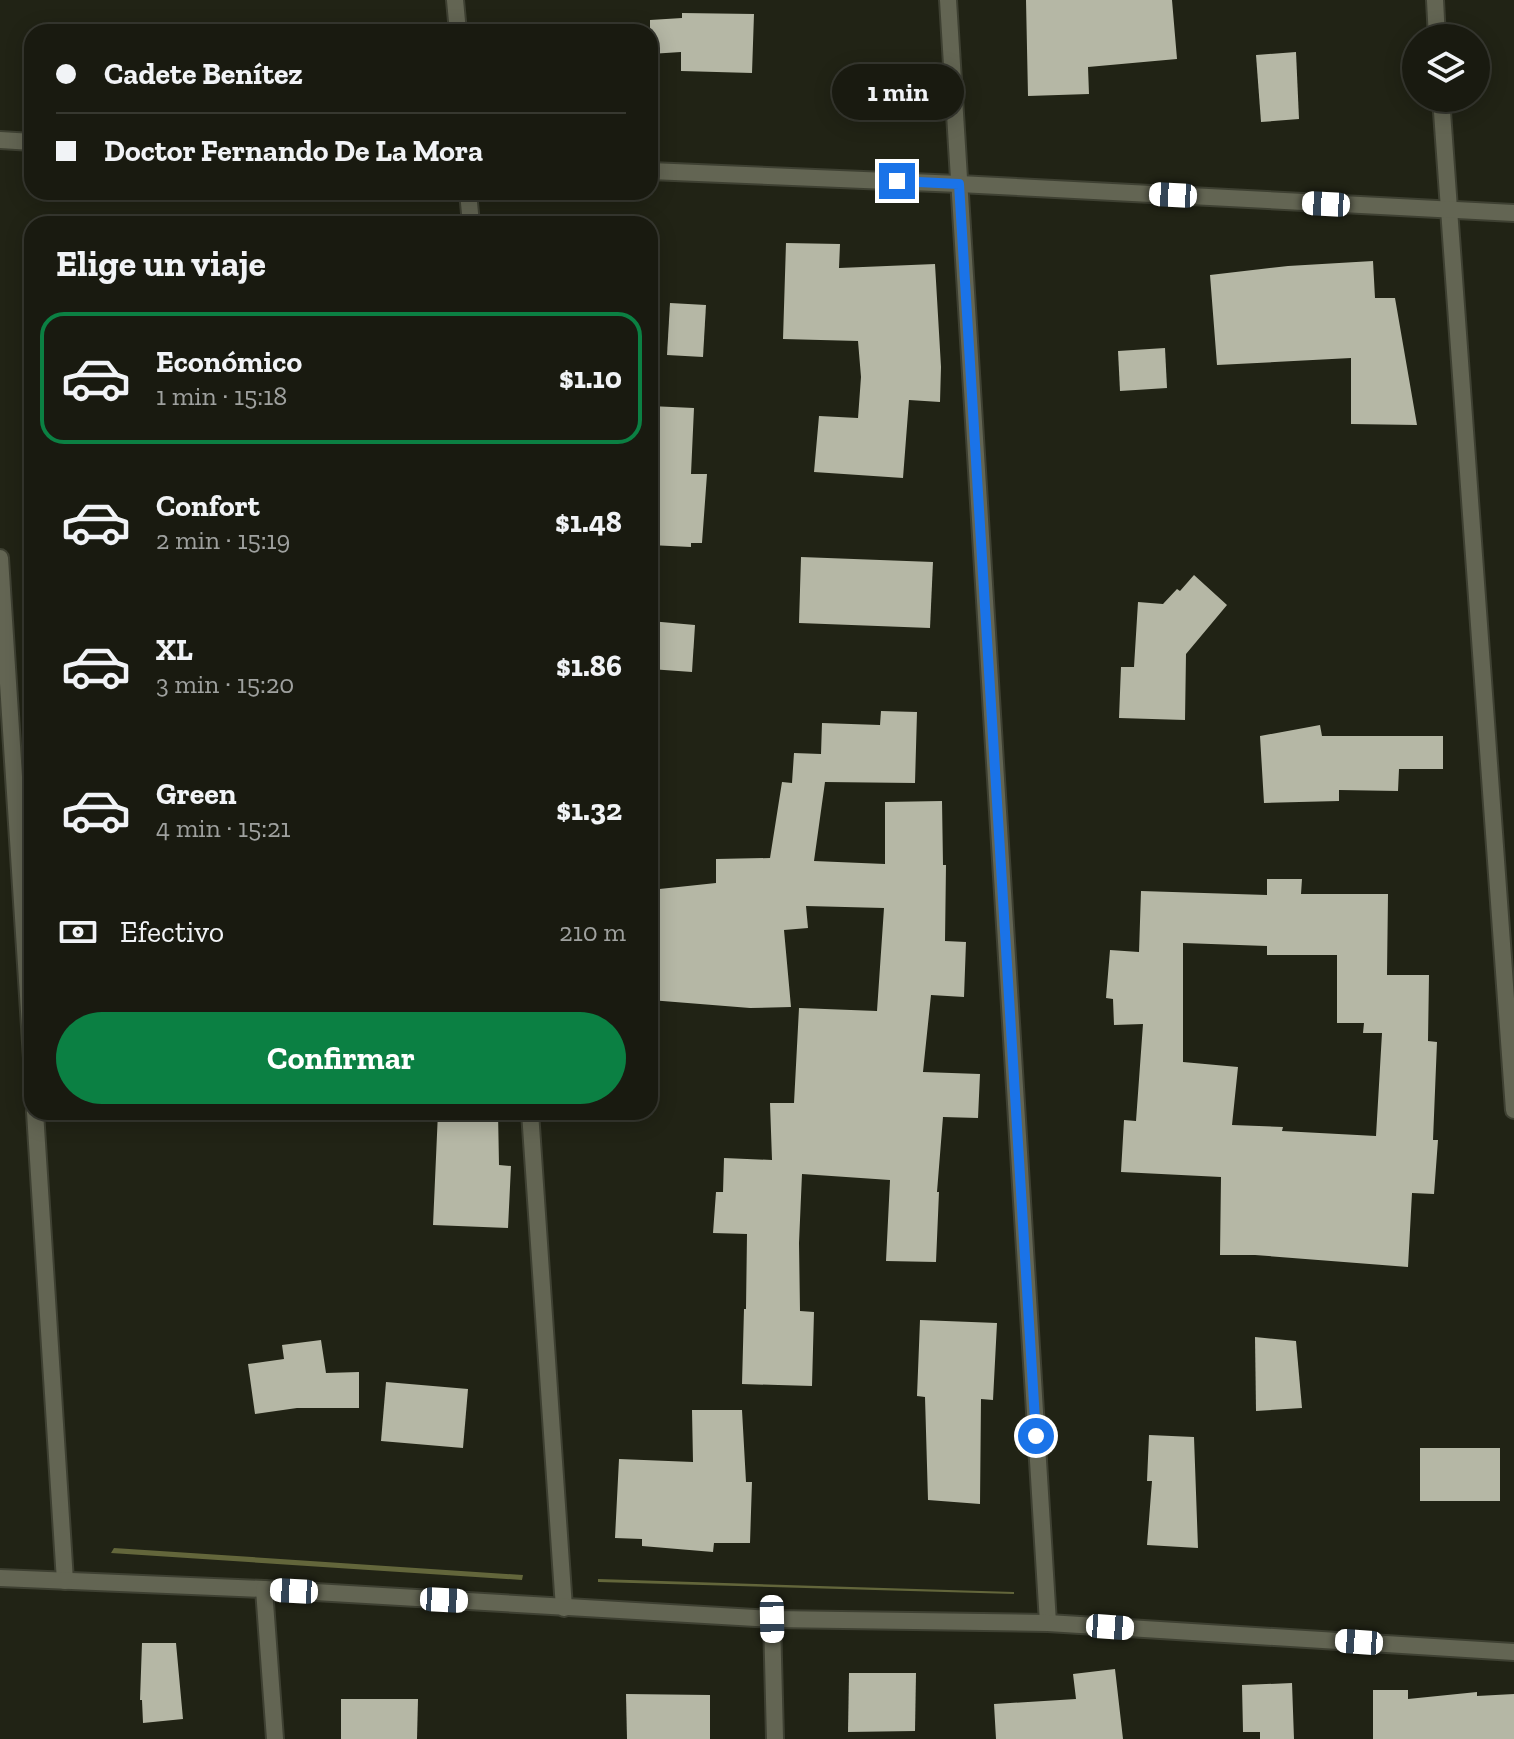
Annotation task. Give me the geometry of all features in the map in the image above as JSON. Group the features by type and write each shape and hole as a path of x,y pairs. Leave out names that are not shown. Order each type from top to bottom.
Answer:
{"street":[{"path":"455,0 457,24"},
{"path":"948,0 1048,1623"},
{"path":"1435,0 1436,24"},
{"path":"1442,112 1514,1110"},
{"path":"0,140 24,142"},
{"path":"658,171 1514,213"},
{"path":"0,558 24,933"},
{"path":"36,1120 65,1581"},
{"path":"531,1120 564,1608"},
{"path":"0,1578 264,1589 772,1619 1048,1623 1514,1652"},
{"path":"264,1589 275,1739"},
{"path":"772,1619 775,1739"}],"shaded area":[{"path":"114,1548 523,1575 522,1580 111,1553"},
{"path":"598,1579 1014,1592 1014,1594 598,1582"}],"building":[{"path":"1026,0 1172,0 1177,59 1088,67 1089,94 1028,96"},
{"path":"682,13 754,14 752,73 681,71 681,52 658,53 658,24 650,24 650,20 682,18"},
{"path":"1296,52 1299,119 1261,122 1256,55"},
{"path":"786,243 840,244 839,268 935,264 940,402 909,400 903,478 814,472 819,416 858,418 861,377 858,341 783,339"},
{"path":"1373,261 1375,298 1395,298 1417,425 1351,424 1351,358 1217,365 1210,275"},
{"path":"670,303 706,305 703,357 667,355"},
{"path":"1165,348 1167,388 1120,391 1118,351"},
{"path":"658,406 694,408 691,474 707,474 702,543 691,543 691,547 658,545"},
{"path":"801,557 933,562 930,628 799,623"},
{"path":"1194,575 1227,605 1186,654 1185,720 1119,718 1121,667 1134,667 1138,602 1163,604"},
{"path":"658,622 695,625 692,672 658,670"},
{"path":"881,711 917,712 915,783 825,782 814,861 885,864 885,802 942,801 943,865 946,865 945,941 966,942 964,997 931,995 923,1072 980,1074 978,1118 943,1117 936,1262 886,1261 890,1180 802,1174 800,1311 814,1312 812,1386 742,1384 747,1234 713,1233 716,1192 723,1192 724,1158 772,1160 770,1103 794,1103 799,1008 877,1011 884,908 806,906 808,928 784,930 791,1007 750,1008 658,1001 658,889 716,883 716,859 770,858 782,782 792,783 794,753 821,754 822,723 880,725"},
{"path":"1320,725 1322,736 1443,736 1443,769 1399,769 1398,791 1339,790 1339,801 1264,803 1260,736"},
{"path":"1267,879 1302,879 1301,894 1388,894 1387,975 1429,975 1428,1041 1437,1042 1433,1140 1438,1140 1434,1194 1412,1193 1408,1267 1220,1255 1221,1177 1121,1172 1124,1120 1136,1121 1143,1024 1114,1025 1113,999 1106,998 1110,950 1139,952 1141,891 1267,895","holes":["1183,943 1267,946 1267,955 1337,955 1337,1023 1364,1023 1363,1033 1382,1033 1376,1136 1232,1125 1238,1067 1183,1062"]},
{"path":"438,1120 498,1120 499,1165 511,1166 508,1228 433,1225"},
{"path":"920,1320 997,1323 993,1400 981,1399 980,1504 928,1500 925,1397 917,1396"},
{"path":"1255,1337 1296,1341 1302,1408 1256,1411"},
{"path":"321,1340 326,1373 359,1372 359,1408 297,1408 255,1414 248,1364 284,1359 282,1345"},
{"path":"386,1382 468,1389 463,1448 381,1441"},
{"path":"692,1410 742,1410 746,1482 752,1482 750,1543 714,1543 713,1552 642,1546 642,1539 615,1538 619,1459 693,1462"},
{"path":"1149,1435 1194,1437 1198,1548 1147,1545 1152,1481 1147,1481"},
{"path":"1420,1448 1500,1448 1500,1501 1420,1501"},
{"path":"142,1643 176,1643 183,1719 143,1723 140,1700"},
{"path":"1115,1669 1123,1739 996,1739 994,1704 1076,1699 1073,1674"},
{"path":"849,1673 916,1673 915,1731 848,1732"},
{"path":"1292,1683 1294,1739 1260,1739 1260,1732 1243,1732 1242,1685"},
{"path":"1373,1690 1408,1690 1408,1699 1477,1692 1477,1696 1514,1694 1514,1739 1373,1739"},
{"path":"626,1694 710,1695 710,1739 627,1739"},
{"path":"341,1699 418,1699 417,1739 341,1739"}],"route":[{"path":"897,181 959,184 1036,1436"}]}
